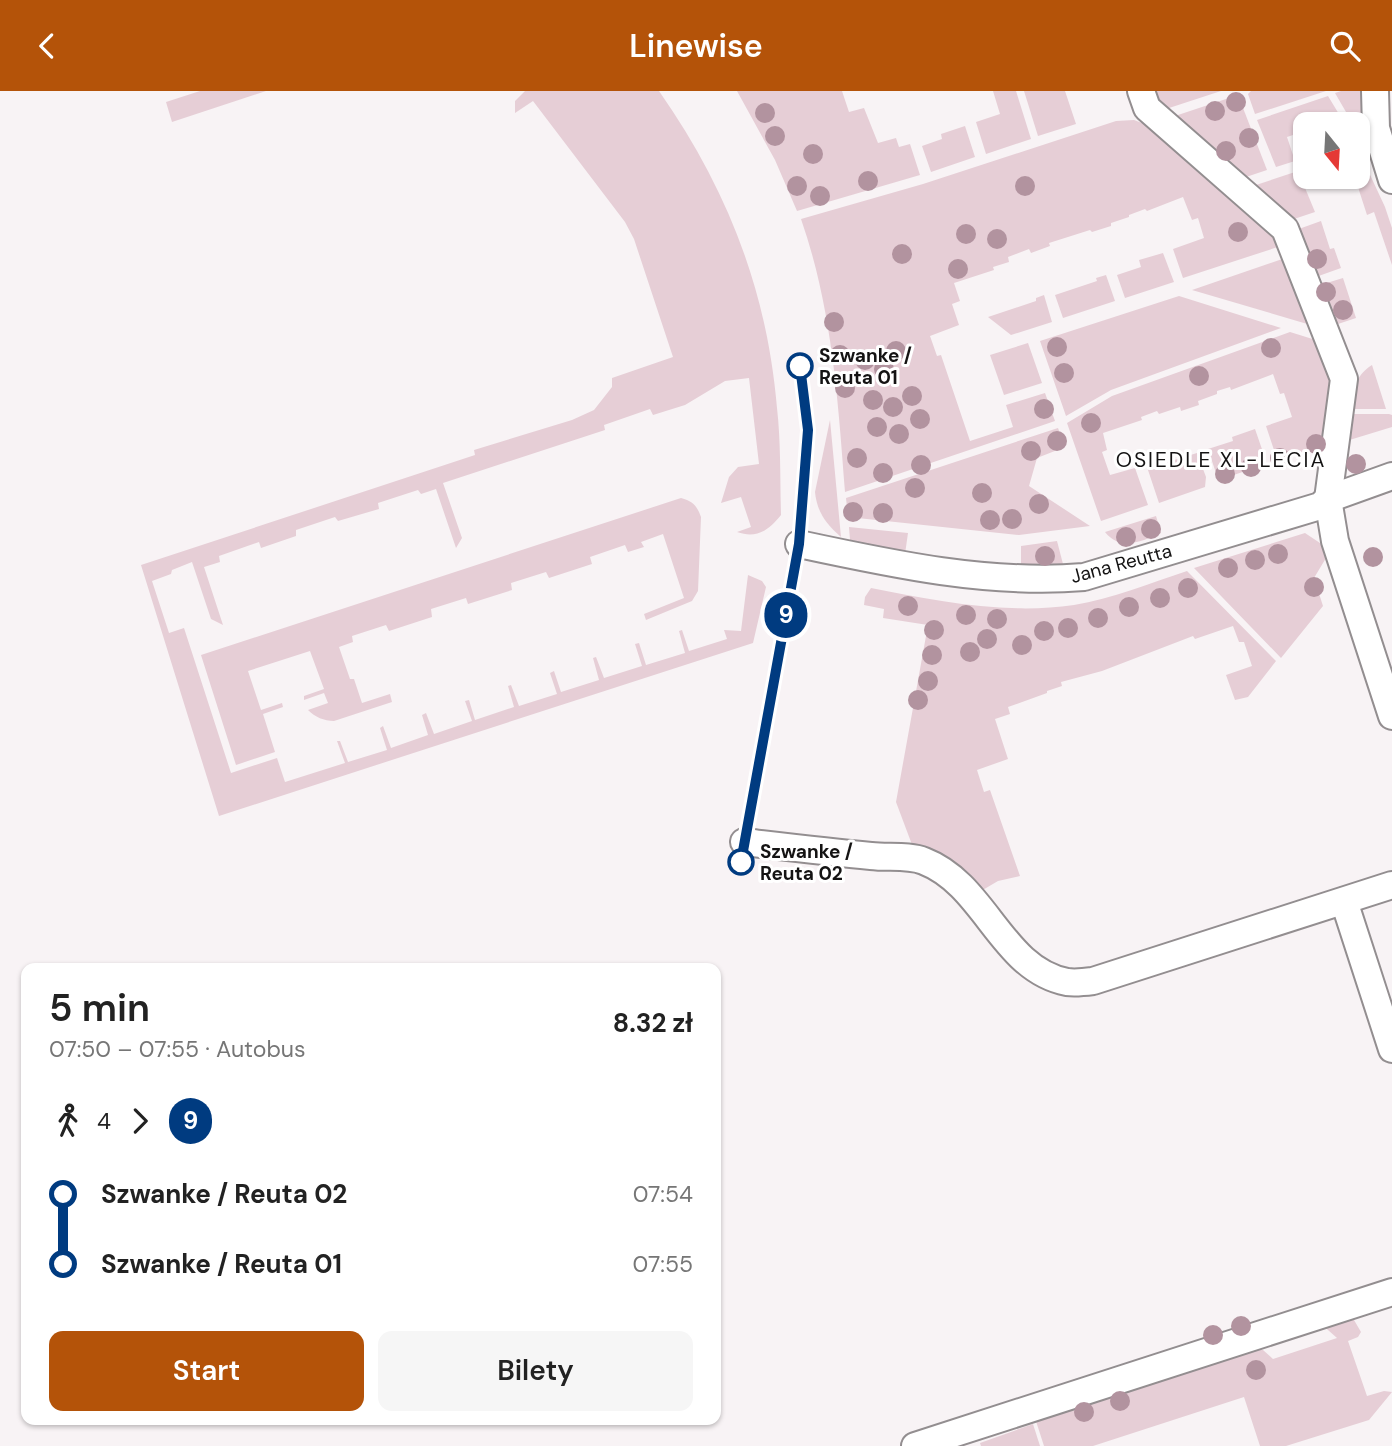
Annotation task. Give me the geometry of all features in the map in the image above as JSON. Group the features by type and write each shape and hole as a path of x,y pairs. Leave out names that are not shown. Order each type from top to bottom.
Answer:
{"street":[{"path":"1141,91 1147,107 1285,229 1344,379 1328,499 1335,541 1392,716"},
{"path":"1375,91 1376,128 1392,180"},
{"name":"Jana Reutta","path":"799,544 975,575 1052,579 1084,577 1320,506 1328,499 1392,476"},
{"path":"744,842 921,859 946,870 967,890 1020,957 1045,975 1069,982 1093,981 1392,885"},
{"path":"1344,901 1392,1049"},
{"path":"915,1446 1392,1292"}],"shaded area":[{"path":"200,91 266,91 172,122 166,102"},
{"path":"525,91 659,91 683,128 724,203 740,242 764,322 778,421 781,515 762,532 744,534 737,532 751,527 741,497 721,503 729,477 738,467 759,464 749,378 725,381 685,405 653,415 650,409 604,425 605,430 443,483 462,538 456,548 436,489 421,494 418,490 378,503 379,509 338,521 335,517 296,530 296,536 261,548 259,542 219,556 220,562 204,567 223,625 211,619 192,562 172,570 171,574 152,581 169,633 184,628 231,773 277,758 285,782 345,763 337,741 340,741 348,762 387,750 380,728 383,726 391,748 428,735 422,715 426,713 434,734 472,721 465,701 469,700 475,720 514,707 508,686 511,685 519,706 557,694 550,673 554,671 561,692 599,680 593,658 596,657 604,678 642,666 635,644 639,643 646,665 685,653 679,631 682,630 689,651 727,639 724,630 741,631 748,575 762,581 766,587 753,643 219,816 141,565 475,455 474,450 572,420 594,410 612,387 612,378 673,357 634,239 625,222 533,101 515,113 515,101"},
{"path":"737,91 842,91 849,112 864,108 878,143 896,138 899,147 910,144 920,175 797,211 775,160"},
{"path":"993,91 1016,91 1031,139 986,154 976,122 1000,114"},
{"path":"1024,91 1065,91 1076,124 1038,136"},
{"path":"1152,91 1221,91 1166,109"},
{"path":"1251,91 1326,91 1255,114 1248,94"},
{"path":"1363,91 1362,112 1346,112 1335,93"},
{"path":"1238,95 1267,170 1240,179 1172,117"},
{"path":"1328,96 1338,112 1293,112 1293,135 1287,137 1293,162 1276,167 1257,120"},
{"path":"1134,120 1163,131 1284,245 1183,278 1173,249 1204,238 1198,218 1192,220 1183,197 1129,215 1111,223 1111,226 1049,243 1050,246 1031,253 1029,249 1008,257 1009,262 993,267 994,270 954,283 960,301 952,304 959,325 930,336 937,356 941,355 970,441 1013,427 1006,405 1045,393 1055,421 845,492 827,320 812,252 801,219 923,184 1116,121"},
{"path":"965,126 975,157 931,172 922,146 942,139 941,134"},
{"path":"1293,173 1293,189 1305,189 1315,212 1291,220 1250,187"},
{"path":"1370,175 1392,228 1392,265 1374,212 1367,215 1359,189 1370,189"},
{"path":"1321,221 1330,249 1334,248 1341,268 1313,278 1296,230"},
{"path":"1163,253 1174,282 1125,298 1117,275 1141,267 1139,260"},
{"path":"1288,257 1314,326 1192,290"},
{"path":"1106,275 1115,301 1063,318 1055,295 1097,281 1096,278"},
{"path":"1343,278 1356,318 1332,326 1317,286"},
{"path":"1044,295 1052,322 1011,335 988,317 1036,301 1036,298"},
{"path":"1179,296 1281,328 1111,390 1066,416 1040,341"},
{"path":"1290,332 1319,341 1335,382 1326,445 1282,459 1276,456 1266,426 1292,417 1284,393 1280,394 1273,374 1231,390 1230,387 1217,391 1217,394 1198,401 1199,405 1181,411 1180,407 1159,414 1157,411 1141,417 1142,420 1103,433 1107,450 1102,452 1110,475 1135,468 1148,505 1101,521 1067,423 1112,396"},
{"path":"1028,343 1042,383 1004,395 990,355"},
{"path":"1372,365 1386,409 1349,409 1358,379"},
{"path":"1349,414 1389,414 1392,415 1392,427 1343,442"},
{"path":"830,420 841,537 823,517 815,492"},
{"path":"1058,428 1065,447 1037,458 1029,486 1090,526 1019,535 848,517 846,498"},
{"path":"1255,429 1265,458 1263,465 1222,479 1217,476 1208,449 1233,441 1232,437"},
{"path":"1197,453 1206,477 1205,487 1159,503 1146,464 1169,457 1171,461"},
{"path":"681,498 694,505 701,517 698,591 692,601 646,620 644,614 684,598 663,534 641,542 644,547 628,552 625,545 590,557 592,564 549,578 546,572 511,583 512,590 468,604 466,598 431,609 432,617 389,631 386,625 352,636 353,642 339,647 362,703 390,694 392,702 334,721 314,715 308,710 328,703 324,693 304,700 304,696 324,689 310,651 248,671 261,710 282,703 283,707 263,714 275,752 236,765 201,655"},
{"path":"1156,516 1161,533 1139,541 1118,542 1105,532"},
{"path":"849,527 908,533 905,554 850,540"},
{"path":"1305,533 1326,547 1329,553 1314,578 1323,606 1281,658 1194,568"},
{"path":"1057,541 1063,564 1021,565 1021,546"},
{"path":"1187,571 1276,661 1248,697 1235,700 1226,675 1252,666 1244,642 1239,642 1233,626 1195,639 1193,636 1102,671 1061,682 1062,686 1008,707 1010,714 995,719 1008,759 977,770 984,792 990,790 1020,876 998,881 981,891 914,850 896,802 928,625 883,618 884,609 864,605 865,597 871,588 972,605 1049,608 1102,599"},
{"path":"1347,1316 1354,1320 1361,1332 1358,1337 1348,1341 1367,1396 1384,1391 1392,1392 1369,1420 1286,1446 1260,1446 1244,1397 1093,1446 1044,1446 1034,1415 1253,1347 1263,1350 1273,1359 1337,1338 1319,1322"},
{"path":"1033,1424 1040,1446 981,1446 980,1443"}],"bus line":[{"name":"9","path":"741,862 799,544 808,430 800,366"}],"place":[{"name":"Szwanke / Reuta 01","path":"800,366"},
{"name":"Szwanke / Reuta 02","path":"741,862"}],"district":[{"name":"OSIEDLE XL-LECIA","path":"1221,460"}]}
